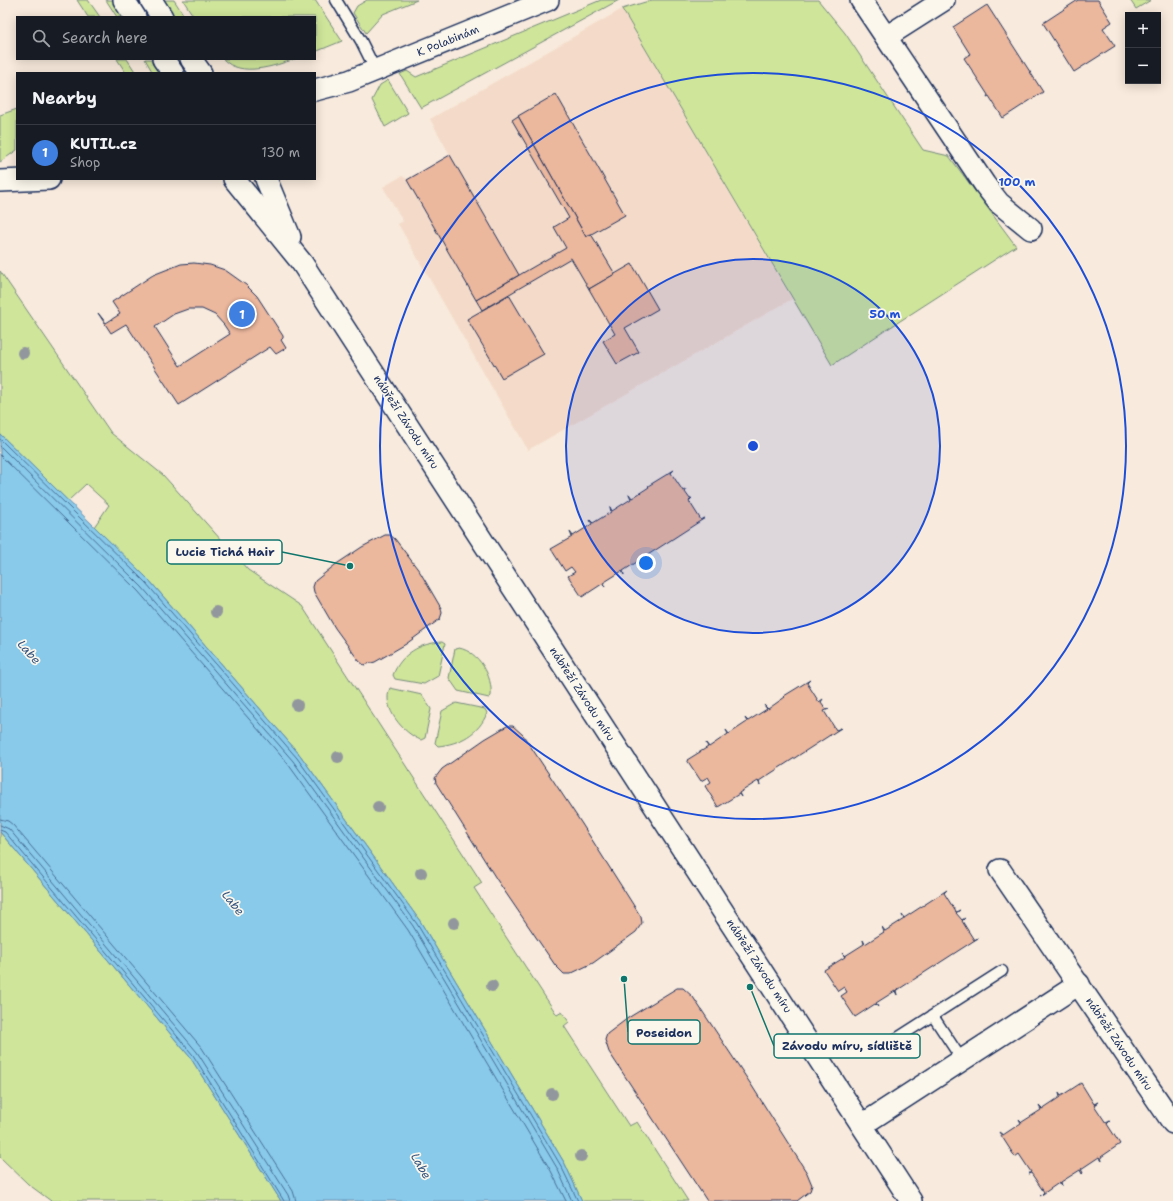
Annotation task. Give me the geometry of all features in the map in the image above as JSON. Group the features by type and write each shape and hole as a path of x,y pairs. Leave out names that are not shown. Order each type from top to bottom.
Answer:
{"street":[{"path":"124,0 134,16"},
{"path":"151,0 161,16"},
{"name":"K Polabinám","path":"316,101 349,82 548,0"},
{"path":"861,0 985,185 999,203 1031,229"},
{"path":"886,37 944,0"},
{"path":"165,60 172,72"},
{"path":"192,60 200,72"},
{"name":"K Polabinám","path":"316,90 349,82"},
{"path":"0,181 24,180"},
{"name":"nábřeží Závodu míru","path":"235,180 302,263 911,1201"},
{"name":"nábřeží Závodu míru","path":"266,180 302,263"},
{"name":"nábřeží Závodu míru","path":"1000,870 1173,1123"},
{"path":"862,1125 1079,984"}],"lane":[{"path":"336,0 361,40 376,71"},
{"path":"885,1046 1002,971"},
{"path":"933,1016 962,1060"}],"shaded area":[{"path":"622,9 792,299 528,450 398,224 403,221 383,187 402,176 407,179 450,155 430,119"}],"green space":[{"path":"77,0 88,0 99,16 87,16"},
{"path":"106,0 117,0 128,16 116,16"},
{"path":"160,0 174,0 184,16 171,16"},
{"path":"183,0 315,0 342,41 316,52 316,16 193,16"},
{"path":"367,0 417,0 383,14 366,33 353,13 357,6"},
{"path":"601,0 619,0 421,108 400,74 407,71 416,77"},
{"path":"652,0 818,0 845,33 923,150 949,156 1016,246 832,365 622,9"},
{"path":"1130,0 1151,0 1136,9"},
{"path":"118,60 128,60 135,72 125,72"},
{"path":"146,60 158,60 166,72 152,72"},
{"path":"224,60 292,60 258,69 239,68 230,65"},
{"path":"388,80 408,113 385,127 372,100 380,85"},
{"path":"16,109 16,151 0,162 0,115"},
{"path":"0,271 111,433 163,475 248,570 302,606 482,883 474,888 557,1015 562,1012 569,1022 564,1026 629,1126 637,1122 688,1201 582,1201 565,1164 420,921 300,755 149,580 94,527 109,505 86,484 68,501 0,434"},
{"path":"442,642 445,644 438,676 424,684 395,679 393,675 396,668 412,651 419,647"},
{"path":"459,648 473,654 483,666 490,681 491,696 489,698 458,691 449,678 455,649"},
{"path":"390,688 422,695 431,709 425,738 421,740 414,737 401,726 391,712 388,696"},
{"path":"456,703 485,709 487,713 479,727 467,737 453,743 438,746 435,743 442,711"},
{"path":"0,832 190,1057 281,1201 51,1201 28,1184 0,1157"}],"water":[{"name":"Labe","path":"0,434 149,580 300,755 420,921 565,1164 582,1201 281,1201 190,1057 0,832"}],"building":[{"path":"1078,0 1098,0 1112,22 1103,28 1115,46 1074,72 1043,23"},
{"path":"987,5 1043,92 1003,118 989,96 987,97 988,95 964,58 970,54 953,27"},
{"path":"556,94 625,215 586,237 518,116"},
{"path":"518,116 586,237 591,234 615,274 589,289 571,258 482,310 476,300 566,248 554,227 569,218 512,120"},
{"path":"450,155 519,275 476,300 407,180"},
{"path":"194,263 210,265 225,270 246,285 257,296 283,336 281,340 286,348 276,354 270,347 179,405 126,324 111,333 98,313 106,323 120,314 112,302 153,275 181,264","holes":["188,309 202,309 215,315 230,334 180,366 155,327 174,314"]},
{"path":"632,264 658,309 625,328 639,352 617,364 603,341 615,334 589,289"},
{"path":"509,295 544,354 502,378 467,319"},
{"path":"674,470 671,473 683,491 687,489 685,492 690,499 692,498 689,501 701,520 705,518 623,571 624,575 622,571 603,583 605,587 602,584 582,597 568,576 575,572 571,567 565,571 551,549 572,537 570,532 573,536 592,524 590,520 593,523 611,512 610,507 612,511 631,499 629,494 632,498"},
{"path":"385,535 390,535 395,539 420,572 441,608 442,613 440,619 406,644 375,662 364,665 359,661 335,628 314,592 313,587 315,581 335,565 362,547"},
{"path":"810,680 807,683 819,702 823,699 821,702 826,709 829,709 824,711 836,730 841,728 759,781 760,785 758,781 739,793 741,797 739,794 718,807 705,786 711,782 708,777 701,781 687,760 708,747 706,743 709,747 728,734 726,730 729,734 747,722 745,718 748,721 767,709 764,705 768,709 785,697 784,696"},
{"path":"507,726 513,726 523,735 641,917 642,923 636,932 593,963 570,974 564,974 555,965 497,880 436,783 435,778 442,769 485,739"},
{"path":"947,890 944,893 956,912 960,910 956,913 962,920 965,918 962,921 974,940 978,938 896,991 897,995 895,991 876,1003 878,1007 875,1004 855,1017 841,996 847,992 844,987 838,991 824,970 845,957 842,953 845,956 864,944 863,940 865,944 884,932 882,927 885,931 904,919 902,915 904,918"},
{"path":"677,988 683,988 693,997 807,1173 812,1185 810,1191 797,1201 707,1201 609,1052 605,1040 607,1034 628,1018"},
{"path":"1081,1083 1094,1104 1098,1102 1094,1105 1106,1123 1110,1121 1107,1124 1120,1144 1101,1157 1102,1161 1099,1157 1081,1169 1082,1174 1080,1170 1061,1182 1062,1186 1060,1182 1040,1196 1044,1192 1031,1173 1028,1174 1031,1172 1019,1154 1015,1157 999,1132 1003,1135 1021,1123 1019,1119 1022,1122 1041,1110 1039,1106 1042,1109 1060,1097 1059,1093 1061,1096"}],"place":[{"name":"KUTIL.cz","path":"242,314"},
{"name":"Lucie Tichá Hair","path":"350,566"},
{"name":"Poseidon","path":"624,979"},
{"name":"Závodu míru, sídliště","path":"750,987"}]}
